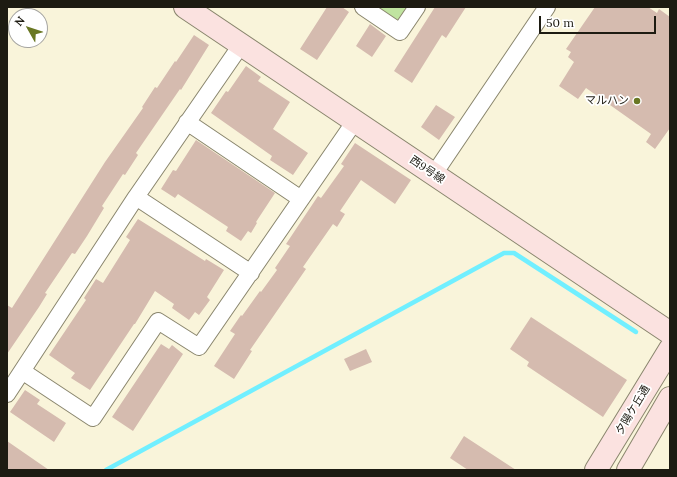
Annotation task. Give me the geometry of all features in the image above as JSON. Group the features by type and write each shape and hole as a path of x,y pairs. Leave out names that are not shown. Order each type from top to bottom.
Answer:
{"street":[{"name":"西9号線","path":"185,7 670,333"},
{"path":"363,7 400,32 417,7"},
{"path":"434,174 547,7"},
{"path":"7,394 136,197 241,45"},
{"path":"22,371 93,418 158,322 199,347 355,121"},
{"path":"187,122 300,199"},
{"path":"136,197 251,273"},
{"name":"夕陽ケ丘通","path":"596,470 670,349"},
{"path":"628,470 670,398"}],"green space":[{"path":"371,7 408,7 400,19 391,20"}],"building":[{"path":"327,7 342,7 349,12 317,60 300,49"},
{"path":"435,7 466,7 446,38 442,35 412,83 394,71"},
{"name":"マルハン","path":"595,7 648,7 657,13 659,9 670,17 670,128 655,149 646,142 651,134 586,88 578,99 559,86 574,62 568,57 571,52 566,49"},
{"path":"370,24 386,36 372,57 356,46"},
{"path":"194,35 209,45 181,90 180,89 136,153 138,155 125,175 123,174 102,206 104,208 87,236 75,254 72,253 45,293 47,294 39,307 7,354 7,305 12,308 105,162 143,108 142,107 155,87 157,88"},
{"path":"246,66 261,77 258,81 290,102 273,129 308,153 293,175 270,160 272,156 211,113"},
{"path":"436,105 455,117 439,140 421,127"},
{"path":"196,140 275,193 256,222 257,223 251,233 248,231 241,241 226,231 228,227 178,194 175,198 161,189 173,170 176,171"},
{"path":"355,143 411,180 395,204 361,180 340,211 345,214 337,227 333,224 303,267 306,269 250,350 252,351 234,379 214,366 235,334 230,331 277,270 275,268 290,246 286,244 318,196 321,198 344,166 341,164"},
{"path":"138,219 205,261 206,259 224,270 207,297 210,300 199,315 195,312 189,320 172,308 174,304 155,291 135,324 90,390 71,378 75,373 49,355 86,300 84,298 96,279 103,283 130,240 126,237"},
{"path":"531,317 627,380 603,417 527,366 529,362 510,349"},
{"path":"161,344 169,349 172,345 183,354 133,431 112,417"},
{"path":"366,349 372,362 350,371 344,359"},
{"path":"25,390 40,400 37,404 66,423 54,442 10,412"},
{"path":"464,436 516,470 468,470 450,458"},
{"path":"7,441 49,470 7,470"}],"waterway":[{"path":"106,470 504,253 514,253 636,332"}],"place":[{"name":"マルハン","path":"637,101"}]}
